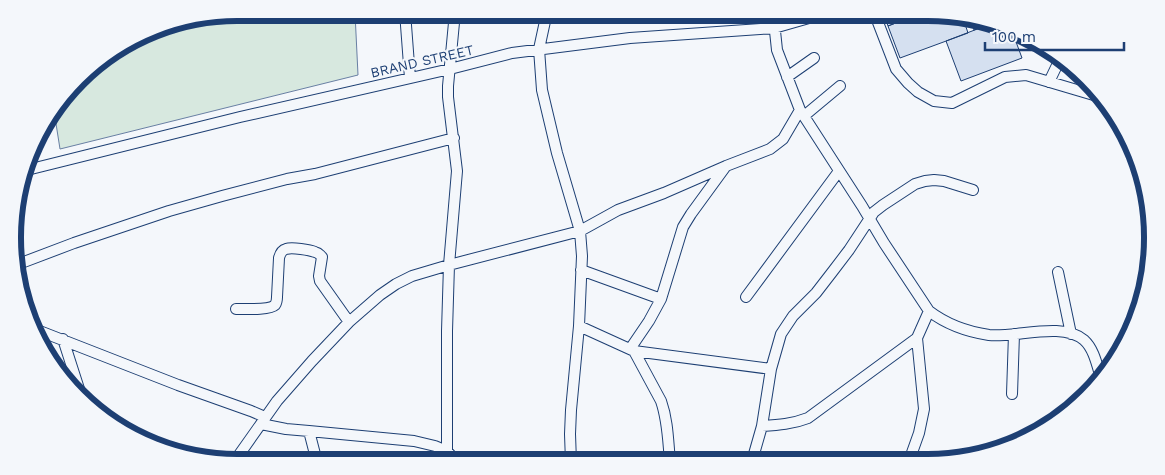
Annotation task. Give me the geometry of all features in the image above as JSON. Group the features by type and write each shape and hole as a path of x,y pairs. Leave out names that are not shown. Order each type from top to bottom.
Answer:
{"street":[{"path":"406,21 410,78"},
{"path":"447,451 449,265 457,171 448,96 454,21"},
{"path":"545,21 539,50 542,90 580,231 582,256 579,326 571,410 571,454"},
{"path":"774,21 777,50 802,113 929,311 937,317 964,328 990,335 1054,332 1078,336 1088,344 1099,370"},
{"name":"BRAND STREET","path":"33,169 240,117 512,53 630,38 774,28 798,21"},
{"path":"877,21 896,69 918,92 934,101 952,102 1005,77 1026,76 1089,94"},
{"path":"787,77 814,58"},
{"path":"1049,82 1057,65"},
{"path":"240,454 277,400 312,361 349,322 380,295 396,284 412,276 449,265 580,231 618,210 770,149 783,138 802,113 840,86"},
{"path":"23,263 74,243 169,211 287,179 315,174 454,138"},
{"path":"632,350 661,299 683,227 726,166"},
{"path":"746,298 839,171"},
{"path":"754,454 762,426 776,346 781,334 793,316 816,293 869,218 882,205 915,184 926,181 944,181 973,190"},
{"path":"236,309 268,308 276,303 278,258 285,249 292,248 320,254 322,257 320,281 349,322"},
{"path":"581,270 661,299"},
{"path":"1058,272 1071,334"},
{"path":"912,454 919,433 924,409 917,338 929,311"},
{"path":"579,326 632,350 771,369"},
{"path":"44,332 251,411 263,420 286,429 414,441 435,446 450,454"},
{"path":"1012,394 1014,334"},
{"path":"762,426 798,422 808,418 917,338"},
{"path":"63,339 76,381"},
{"path":"632,350 664,409 669,454"},
{"path":"309,431 314,454"}],"shaded area":[{"path":"238,21 355,21 358,75 60,149 56,121 75,95 95,75 117,58 155,38 195,25 209,23"}],"building":[{"path":"886,21 901,21 888,26"},
{"path":"901,21 956,23 965,24 968,33 900,58 888,26"},
{"path":"980,28 1016,41 1022,58 961,81 946,41"}]}
